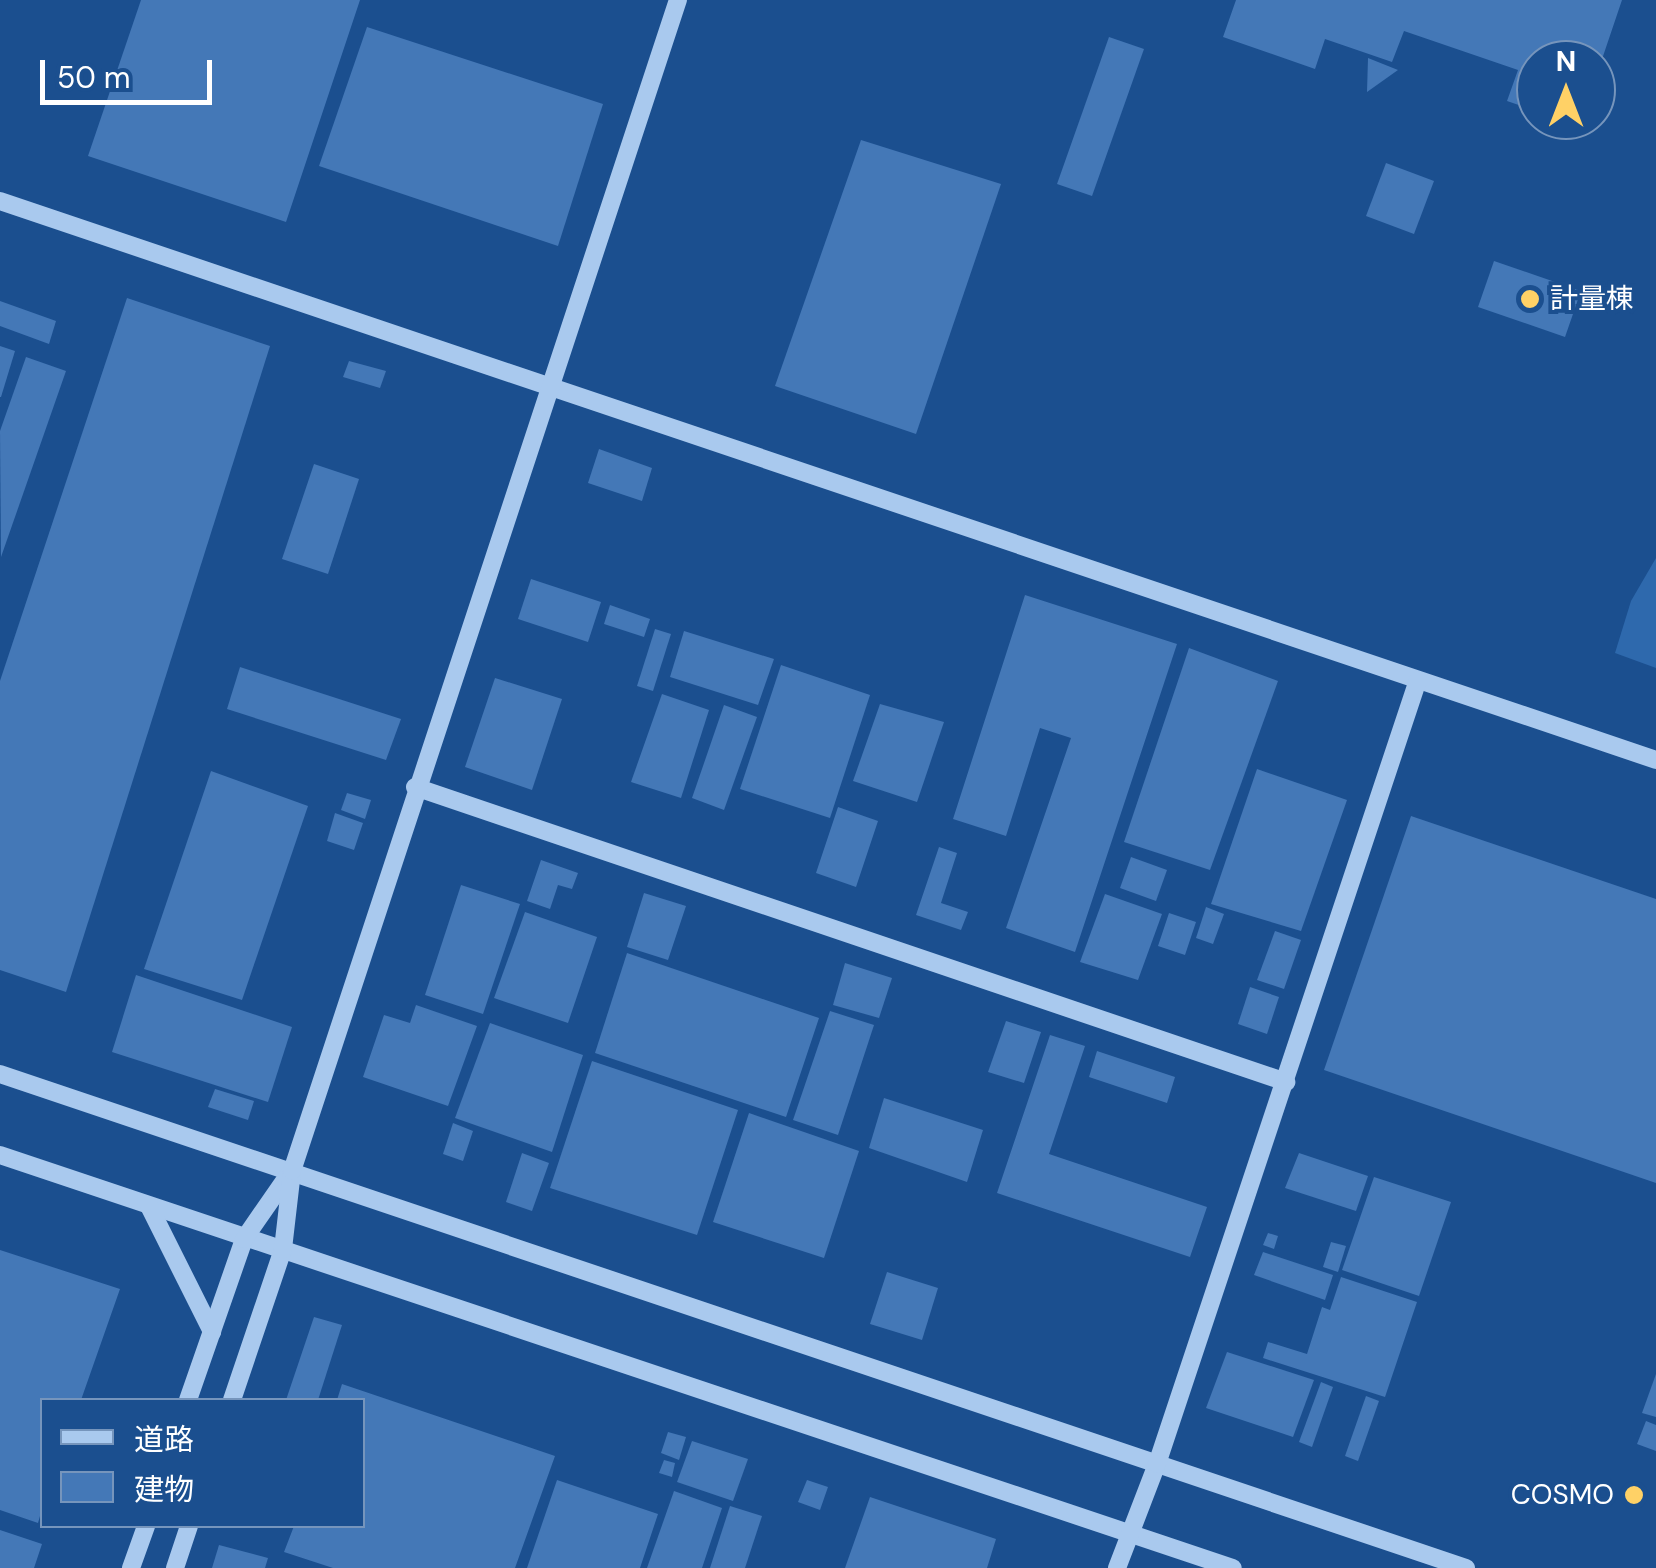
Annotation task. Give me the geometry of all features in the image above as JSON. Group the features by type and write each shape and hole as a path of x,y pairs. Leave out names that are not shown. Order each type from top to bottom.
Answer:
{"street":[{"path":"233,1398 283,1249 292,1170 415,787 678,0"},
{"path":"0,200 1656,760"},
{"path":"1117,1568 1157,1464 1418,680"},
{"path":"415,787 1286,1082"},
{"path":"0,1074 1466,1568"},
{"path":"0,1156 1233,1568"},
{"path":"189,1398 244,1238 292,1170"},
{"path":"149,1206 212,1332"},
{"path":"132,1568 145,1528"},
{"path":"175,1568 188,1528"}],"shaded area":[{"path":"1656,558 1656,668 1615,653 1631,601"}],"building":[{"path":"141,0 360,0 286,222 88,156"},
{"path":"1236,0 1622,0 1608,40 1516,40 1516,69 1404,31 1392,62 1325,39 1315,69 1223,37"},
{"path":"367,27 603,104 558,246 319,166"},
{"path":"1109,37 1144,49 1092,196 1057,184"},
{"path":"1368,58 1398,70 1367,92"},
{"path":"1516,76 1516,104 1507,101"},
{"path":"861,140 1001,184 916,434 775,386"},
{"path":"1386,163 1434,181 1414,234 1366,216"},
{"name":"計量棟","path":"1494,261 1581,291 1565,337 1478,307"},
{"path":"127,298 270,346 66,992 0,970 0,681"},
{"path":"0,301 56,321 49,344 0,326"},
{"path":"0,346 15,351 1,397 0,397"},
{"path":"26,357 66,371 1,557 0,431"},
{"path":"349,361 386,371 380,388 343,377"},
{"path":"599,449 652,468 642,501 588,483"},
{"path":"314,464 359,479 328,574 282,559"},
{"path":"531,579 601,602 588,642 518,619"},
{"path":"1025,595 1177,644 1075,952 1006,928 1071,738 1040,728 1006,836 953,819"},
{"path":"610,605 650,619 644,637 604,624"},
{"path":"655,629 671,634 653,691 637,686"},
{"path":"684,631 774,659 758,705 670,677"},
{"path":"1189,648 1278,681 1210,870 1124,842"},
{"path":"781,665 870,695 830,818 740,789"},
{"path":"240,667 401,719 386,760 227,709"},
{"path":"495,678 562,699 532,790 465,767"},
{"path":"662,694 709,710 681,798 631,782"},
{"path":"880,704 944,722 917,802 853,781"},
{"path":"724,705 757,717 724,810 692,798"},
{"path":"1257,769 1347,800 1301,931 1211,904"},
{"path":"211,771 308,806 242,1000 144,969"},
{"path":"347,793 371,800 365,819 341,810"},
{"path":"838,807 878,821 856,887 816,873"},
{"path":"335,813 363,823 354,850 327,841"},
{"path":"1411,816 1656,899 1656,1183 1324,1070"},
{"path":"939,847 957,853 941,903 968,912 961,930 916,915"},
{"path":"1131,857 1167,870 1156,901 1120,888"},
{"path":"541,860 578,873 572,889 558,885 550,909 527,901"},
{"path":"461,885 520,904 483,1014 425,995"},
{"path":"644,893 686,906 668,960 627,947"},
{"path":"1105,894 1162,914 1138,980 1080,962"},
{"path":"1206,907 1224,914 1213,944 1196,938"},
{"path":"525,912 597,937 568,1023 494,998"},
{"path":"1169,913 1196,922 1185,955 1158,946"},
{"path":"1275,931 1301,940 1284,989 1257,980"},
{"path":"627,953 819,1018 786,1117 595,1053"},
{"path":"845,963 892,978 879,1018 833,1005"},
{"path":"136,975 292,1027 268,1102 112,1052"},
{"path":"1250,987 1279,997 1267,1034 1238,1024"},
{"path":"416,1005 477,1026 448,1106 363,1077 384,1015 410,1023"},
{"path":"830,1011 874,1025 838,1135 793,1120"},
{"path":"1006,1021 1041,1032 1024,1083 988,1072"},
{"path":"490,1023 583,1055 552,1152 455,1118"},
{"path":"1050,1035 1085,1046 1049,1154 1207,1207 1190,1257 997,1193"},
{"path":"1097,1051 1175,1077 1167,1103 1089,1077"},
{"path":"592,1061 738,1110 697,1235 550,1188"},
{"path":"215,1089 254,1101 248,1120 208,1107"},
{"path":"884,1098 983,1130 967,1182 869,1148"},
{"path":"749,1113 859,1151 824,1258 713,1222"},
{"path":"453,1123 473,1131 463,1161 443,1154"},
{"path":"522,1153 549,1163 532,1211 506,1202"},
{"path":"1299,1153 1368,1176 1356,1211 1285,1188"},
{"path":"1374,1177 1451,1202 1419,1296 1342,1270"},
{"path":"1268,1233 1278,1236 1274,1249 1263,1245"},
{"path":"1331,1242 1346,1246 1338,1272 1323,1267"},
{"path":"0,1250 120,1289 82,1398 40,1398 38,1523 0,1510"},
{"path":"1263,1252 1333,1275 1325,1300 1254,1275"},
{"path":"887,1272 938,1288 922,1340 870,1324"},
{"path":"1341,1277 1417,1302 1385,1397 1263,1358 1268,1342 1307,1354 1322,1307 1330,1310"},
{"path":"314,1317 342,1325 319,1398 287,1398"},
{"path":"1227,1352 1314,1380 1293,1437 1206,1408"},
{"path":"1656,1374 1656,1417 1642,1413"},
{"path":"1321,1382 1333,1387 1312,1447 1299,1442"},
{"path":"342,1384 555,1456 515,1568 333,1568 284,1552 293,1528 365,1528 365,1398 338,1398"},
{"path":"1366,1396 1379,1401 1358,1461 1345,1456"},
{"path":"1646,1421 1656,1425 1656,1451 1637,1444"},
{"path":"668,1432 686,1437 679,1460 661,1453"},
{"path":"692,1441 748,1459 733,1501 677,1482"},
{"path":"664,1460 675,1463 672,1477 659,1473"},
{"path":"557,1480 658,1514 640,1568 527,1568"},
{"path":"807,1480 828,1487 820,1510 798,1502"},
{"path":"674,1491 722,1508 702,1568 647,1568"},
{"path":"870,1497 996,1539 987,1568 845,1568"},
{"path":"730,1506 762,1516 745,1568 710,1568"},
{"path":"0,1530 42,1544 34,1568 0,1568"},
{"path":"219,1545 268,1558 265,1568 212,1568"}],"place":[{"name":"計量棟","path":"1530,299"},
{"name":"COSMO","path":"1634,1495"}]}
